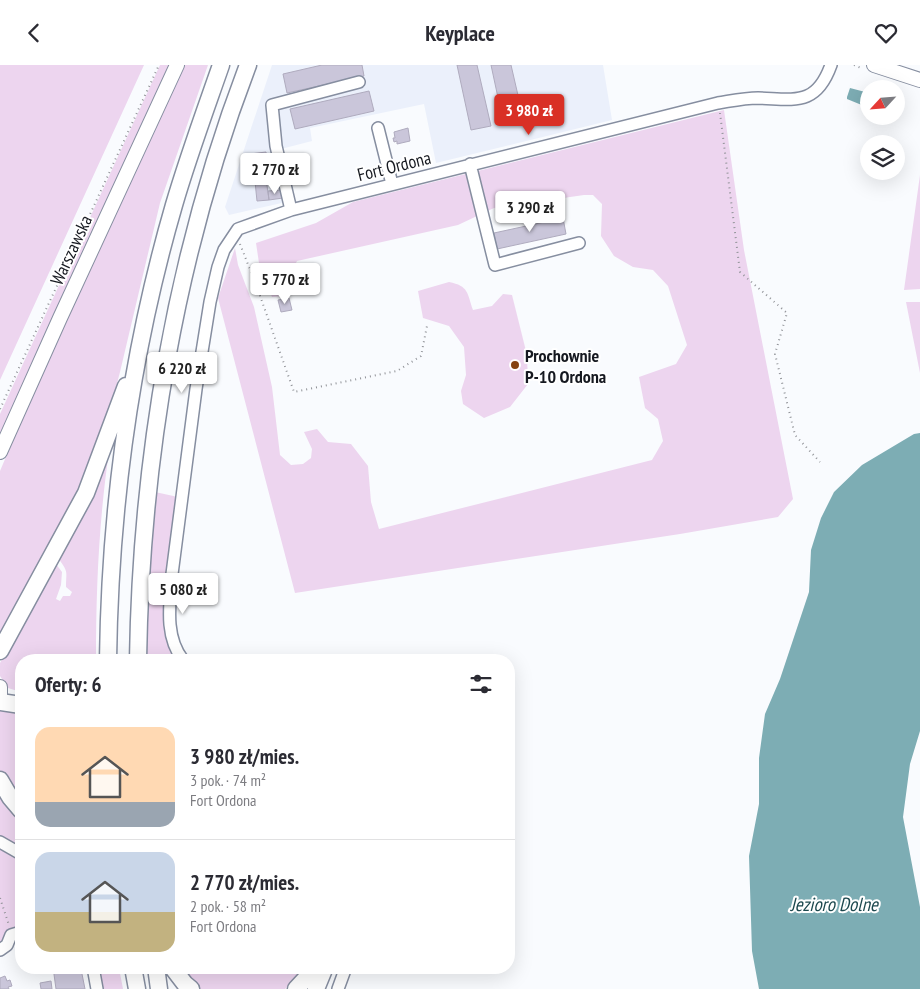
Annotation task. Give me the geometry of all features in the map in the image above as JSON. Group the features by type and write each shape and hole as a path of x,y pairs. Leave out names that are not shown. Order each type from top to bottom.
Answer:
{"highway":[{"path":"108,654 111,559 119,478 137,361 155,278 174,205 221,65"},
{"path":"138,654 142,557 149,478 166,365 179,301 202,208 227,119 248,65"},
{"path":"0,651 86,493 106,443 119,403 137,361"},
{"path":"0,691 15,693"},
{"path":"0,702 15,704"},
{"path":"0,780 15,803"},
{"path":"134,974 137,989"},
{"path":"157,974 159,989"},
{"path":"177,974 191,989"},
{"path":"296,989 310,974"},
{"path":"316,989 322,974"}],"main road":[{"name":"Warszawska","path":"0,452 177,65"},
{"path":"874,65 920,81"},
{"path":"0,687 0,697"}],"street":[{"name":"Fort Ordona","path":"238,229 291,210 718,103 748,99 792,100 805,97 822,85 831,65"},
{"path":"291,210 276,146 272,105 359,82"},
{"path":"378,128 392,184"},
{"path":"470,164 496,265 579,243"},
{"path":"179,654 173,644 171,633 172,574 196,389 210,302 218,267 224,250 238,229"},
{"path":"0,842 15,851"},
{"path":"94,974 97,989"},
{"path":"338,989 343,974"}],"path":[{"path":"0,409 159,65"},
{"path":"718,103 740,273 787,313 775,354 795,435 820,462"},
{"path":"238,229 240,246 258,290 294,393 397,371 422,356 427,325"},
{"path":"0,898 10,940"}],"shaded area":[{"path":"0,65 144,65 0,380"},
{"path":"160,65 171,65 0,445 0,414"},
{"path":"183,65 208,65 160,203 107,422 95,459 0,640 0,471"},
{"path":"272,65 603,65 612,120 436,163 424,104 310,128 312,141 281,149 295,200 229,215 225,207"},
{"path":"724,110 744,250 793,499 778,517 680,534 295,593 218,298 235,248 238,265 254,307 272,387 280,455 291,465 303,464 311,458 312,449 304,432 317,429 328,442 351,444 368,466 371,502 379,529 652,460 663,441 658,419 645,408 639,377 676,364 687,345 668,286 653,270 633,267 614,256 601,236 602,204 593,195 494,208 458,225 297,261 290,275 290,291 282,296 272,297 259,263 256,243 316,223 353,202"},
{"path":"920,175 920,289 904,290"},
{"path":"449,282 464,288 473,310 492,306 503,294 512,295 527,355 528,384 510,407 484,418 463,404 461,391 466,375 464,347 449,326 423,318 418,291"},
{"path":"906,302 920,302 920,373"},
{"path":"110,445 103,498 99,552 96,654 15,654 15,690 8,688 0,676 0,663 54,565 56,564 62,572 61,585 56,599 60,601 63,596 70,596 72,592 66,587 66,572 58,558"},
{"path":"155,492 178,497 166,620 177,654 146,654 146,621"},
{"path":"0,709 15,710 15,796 9,789 0,770"},
{"path":"0,796 15,812 15,846 0,837"},
{"path":"0,845 15,855 15,929 8,931 0,943"},
{"path":"100,974 120,974 123,989 102,989"},
{"path":"184,974 300,974 285,989 198,989"}],"water":[{"path":"850,88 860,91 860,104 847,99"},
{"name":"Jezioro Dolne","path":"920,433 920,731 910,764 903,817 920,907 920,989 759,989 752,951 749,856 759,804 759,758 765,714 780,679 809,592 811,550 821,518 834,492 862,465 914,434"}],"building":[{"path":"322,65 362,65 364,76 287,93 283,74"},
{"path":"457,65 477,65 491,126 471,130"},
{"path":"491,65 511,65 523,117 503,121"},
{"path":"369,91 374,111 295,129 290,109"},
{"path":"408,128 410,141 397,144 397,141 394,142 394,132"},
{"path":"266,152 268,170 252,172 250,154"},
{"path":"305,154 307,164 290,166 289,157"},
{"path":"265,171 269,200 257,201 254,172"},
{"path":"281,190 283,198 269,200 268,191"},
{"path":"563,218 566,234 497,249 494,233"},
{"path":"289,298 292,310 281,312 278,300"},
{"path":"54,974 82,974 85,989 56,989"},
{"path":"5,976 7,981 10,980 12,986 8,987 9,989 0,989 0,978"},
{"path":"51,981 52,989 41,989 40,983"}],"place":[{"name":"Prochownie P-10 Ordona","path":"515,365"}]}
